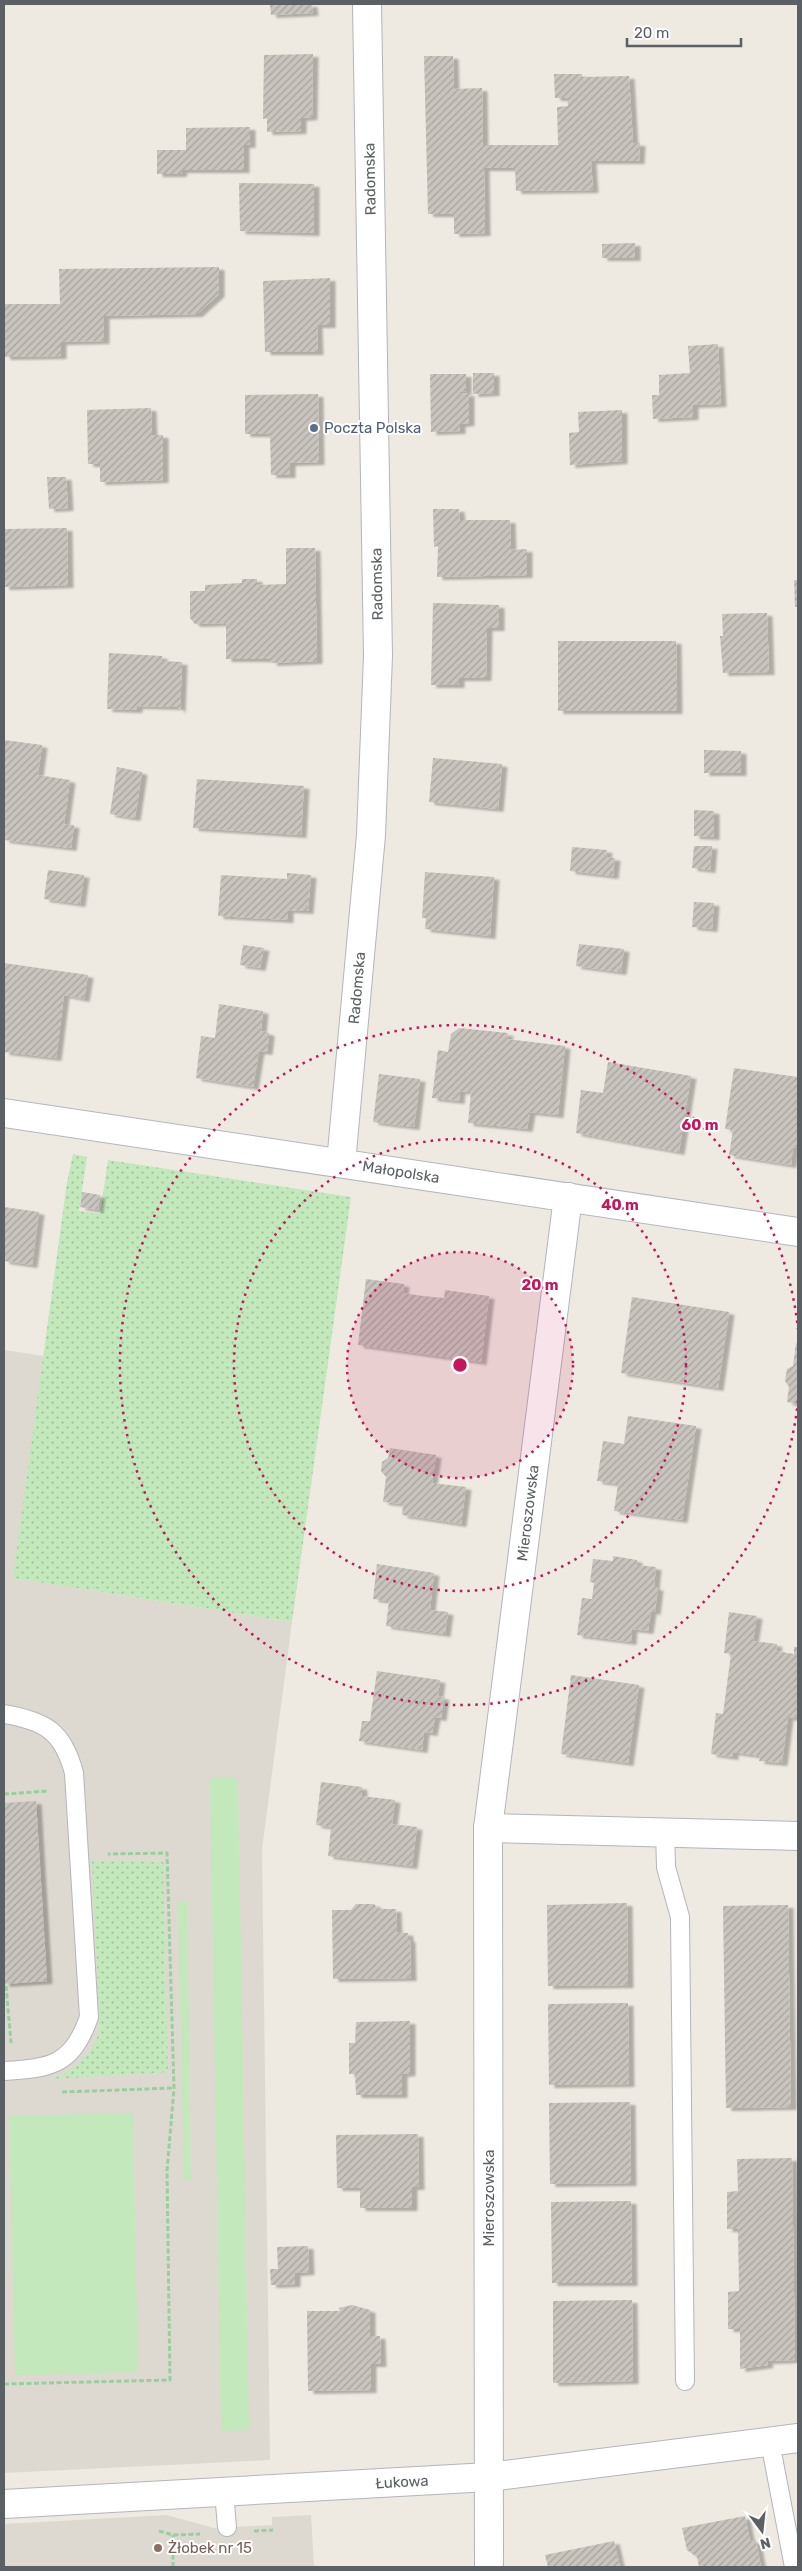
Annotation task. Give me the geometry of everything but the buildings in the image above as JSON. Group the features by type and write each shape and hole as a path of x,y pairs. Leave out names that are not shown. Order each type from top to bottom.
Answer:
{"street":[{"name":"Radomska","path":"341,1163 371,835 378,656 367,4"},
{"name":"Małopolska","path":"4,1113 798,1232"},
{"name":"Mieroszowska","path":"490,2567 488,1828 568,1197"},
{"path":"488,1828 798,1836"},
{"name":"Łukowa","path":"4,2504 489,2477 798,2438"}],"lane":[{"path":"4,1714 38,1722 57,1734 68,1751 76,1790 89,2017 83,2035 70,2053 52,2065 4,2070"},
{"path":"665,1832 666,1867 680,1917 685,2380"},
{"path":"770,2442 794,2567"},
{"path":"224,2492 227,2527"}],"path":[{"path":"4,1794 76,1790"},
{"path":"4,2384 170,2380 167,2171 174,2088 167,1853 80,1854"},
{"path":"55,2092 174,2088"},
{"path":"173,2535 173,2567"}],"shaded area":[{"path":"4,1350 44,1356 14,1578 292,1622 262,1849 270,2460 4,2473"},
{"name":"Żłobek nr 15","path":"167,2515 214,2528 272,2525 272,2517 311,2515 314,2567 4,2567 4,2524"}],"green space":[{"path":"73,1154 87,1157 79,1211 100,1214 108,1160 351,1197 292,1622 13,1578 67,1182"},
{"path":"210,1778 238,1778 249,2430 221,2431"},
{"path":"92,1861 163,1862 168,2072 52,2079 76,2066 88,2054 100,2030"},
{"path":"178,1902 187,1902 191,2179 184,2179"},
{"path":"133,2113 138,2372 15,2375 9,2116"}],"place":[{"name":"Poczta Polska","path":"314,428"},
{"name":"Żłobek nr 15","path":"158,2548"}]}
